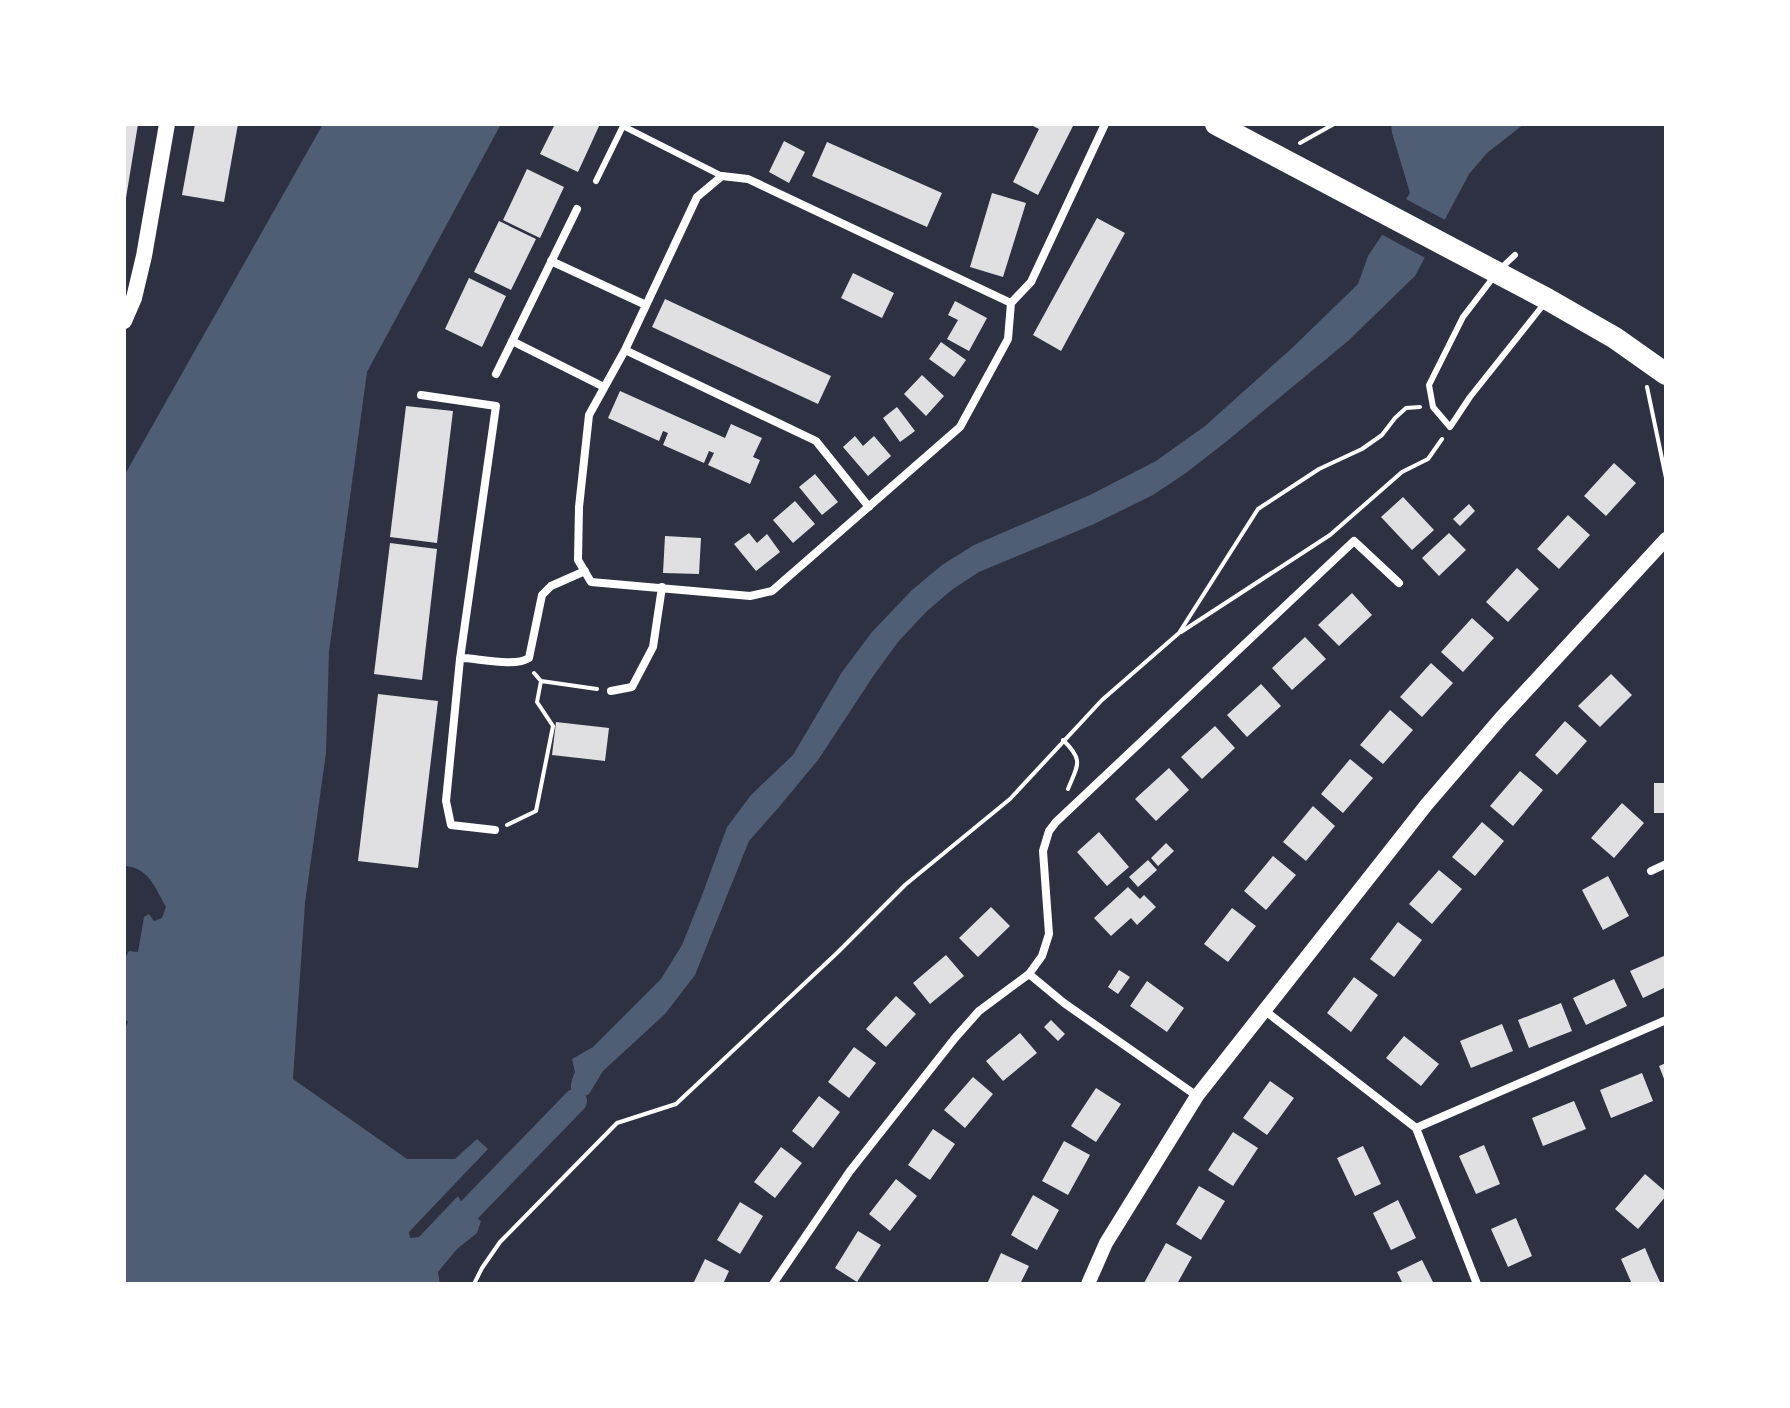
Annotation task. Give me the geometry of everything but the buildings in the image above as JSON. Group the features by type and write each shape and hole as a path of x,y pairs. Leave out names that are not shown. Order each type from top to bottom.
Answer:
{"highway":[{"path":"1216,124 1542,296 1615,338 1657,378"}],"main road":[{"path":"124,321 134,298 144,256 167,124"}],"street":[{"path":"1011,303 748,179 722,176 697,197 625,350 589,415 579,507 578,560 591,582 750,596 772,591 960,427 1008,339 1011,303 1031,282 1105,124"},
{"path":"496,374 577,209"},
{"path":"551,261 646,305"},
{"path":"512,341 604,387"},
{"path":"625,350 816,441 869,507"},
{"path":"421,395 496,406 460,659 446,801 451,825 495,830"},
{"path":"1088,1284 1106,1243 1197,1096 1427,804 1501,718 1666,539"},
{"path":"773,1284 850,1171 955,1038 979,1011 1029,974 1042,956 1049,934 1043,851 1049,831 1056,822 1354,541 1399,583"},
{"path":"460,659 512,663 529,658 542,595 551,586 585,571"},
{"path":"611,691 632,687 653,647 662,587"},
{"path":"1651,871 1666,864"},
{"path":"1029,974 1064,1003 1197,1096"},
{"path":"1264,1010 1416,1128 1477,1284"},
{"path":"1416,1128 1666,1020"}],"lane":[{"path":"596,181 623,125 722,176"},
{"path":"1515,255 1499,270 1463,317 1429,385 1433,407 1450,427 1542,296"}],"path":[{"path":"1300,143 1334,124"},
{"path":"1657,378 1647,393 1666,478"},
{"path":"1179,633 1258,509 1319,469 1362,449 1382,435 1406,408 1433,407"},
{"path":"474,1284 500,1242 617,1123 676,1104 905,885 1010,799 1102,700 1179,633 1330,535 1402,472 1428,459 1450,427"},
{"path":"524,661 541,681 611,691"},
{"path":"495,830 536,811 553,726 537,702 541,681"},
{"path":"1063,740 1077,759 1077,774"}],"water":[{"path":"323,124 501,124 367,372 329,652 326,753 305,903 293,1079 407,1159 455,1159 477,1139 488,1149 409,1232 410,1238 419,1237 458,1196 467,1212 481,1221 477,1233 457,1249 438,1272 440,1284 124,1284 124,1031 128,1022 124,1018 124,960 129,951 138,952 144,917 149,914 154,921 162,918 166,907 145,874 124,866 124,476"},
{"path":"1391,124 1524,124 1487,153 1469,174 1415,276 1348,341 1227,441 1153,495 1092,525 979,572 927,611 898,642 818,760 749,841 695,975 665,1014 603,1071 589,1094 578,1100 571,1087 575,1072 572,1059 593,1047 661,979 682,945 727,827 751,795 793,755 842,672 872,632 912,590 942,565 974,545 1090,495 1156,461 1205,426 1358,284 1368,256 1410,193"}],"pier":[{"path":"1402,197 1449,222 1429,260 1379,233"}],"waterway":[{"path":"449,1231 575,1101"}]}
